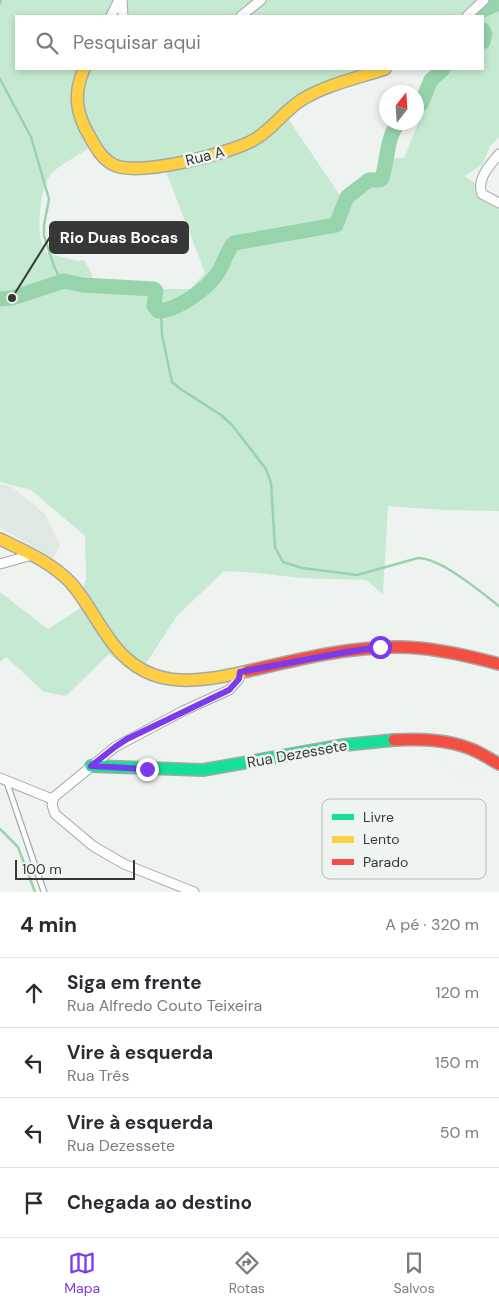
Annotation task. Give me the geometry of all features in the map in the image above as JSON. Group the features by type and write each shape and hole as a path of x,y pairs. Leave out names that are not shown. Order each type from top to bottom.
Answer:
{"street":[{"path":"112,15 121,0"},
{"path":"121,0 123,15"},
{"path":"242,15 262,0"},
{"path":"468,15 484,0"},
{"name":"Rua A","path":"84,70 75,107 83,126 107,161 129,168 150,168 166,165 240,147 270,128 283,114 303,99 328,86 382,70"},
{"path":"499,154 480,180 480,190 484,196 499,203"},
{"path":"0,540 32,555 69,581 80,594 113,647 126,661 138,670 161,678 189,682 346,652 391,647 447,652 499,664"},
{"path":"0,564 32,555"},
{"path":"194,892 124,864 93,846 55,814 52,799 127,739 229,690 239,679 240,672"},
{"name":"Rua Dezessete","path":"91,766 203,770 344,745 424,739 451,743 470,749 495,768"},
{"path":"3,778 52,799"}],"lane":[{"path":"3,778 44,892"}],"path":[{"path":"436,754 458,776 469,777 495,768"}],"shaded area":[{"path":"0,484 12,487 45,514 60,545 53,558 0,528"}],"green space":[{"path":"0,0 499,0 499,137 490,146 483,164 465,176 499,201 499,511 442,510 388,506 383,594 366,580 300,578 224,571 177,616 139,674 109,654 66,696 44,692 6,657 0,662 0,592 48,629 79,609 86,578 85,536 31,490 0,482","holes":["90,147 118,164 162,161 205,273 190,289 137,289 94,284 91,272 84,260 78,261 47,253 41,241 41,203 46,184 54,171"]}],"waterway":[{"path":"476,15 480,11 499,3"},
{"path":"484,32 484,38"},
{"path":"424,97 431,80 442,70"},
{"path":"0,79 31,137 49,199 44,236 54,266 60,279 64,281"},
{"path":"0,299 12,298 64,281 82,285 154,289 156,291 154,306 158,311 173,307 199,292 212,280 234,243 336,225 347,197 369,180 380,180 382,178 389,142 394,130"},
{"path":"161,311 162,335 172,382 221,415 232,425 266,469 271,483 275,547 283,562 302,568 357,575 418,558 427,559 449,569 499,606"},
{"path":"0,829 18,847 35,892"}],"traffic: fast":[{"path":"91,766 203,770 344,745 394,740"}],"traffic: slow":[{"path":"84,70 77,95 79,112 85,128 95,145 110,163 126,168 144,168 186,162 245,144 263,134 303,99 333,85 382,70"},
{"path":"0,539 38,558 64,576 76,589 108,637 122,654 137,667 153,675 170,679 189,680 208,679 248,671"}],"traffic: jam":[{"path":"248,671 359,649 397,647 423,648 448,652 499,664"},
{"path":"394,740 443,741 452,743 475,751 499,764"}],"place":[{"name":"Rio Duas Bocas","path":"12,298"}],"route":[{"path":"147,769 91,766 127,739 206,699 229,690 236,684 240,672 365,648 380,647"}]}
